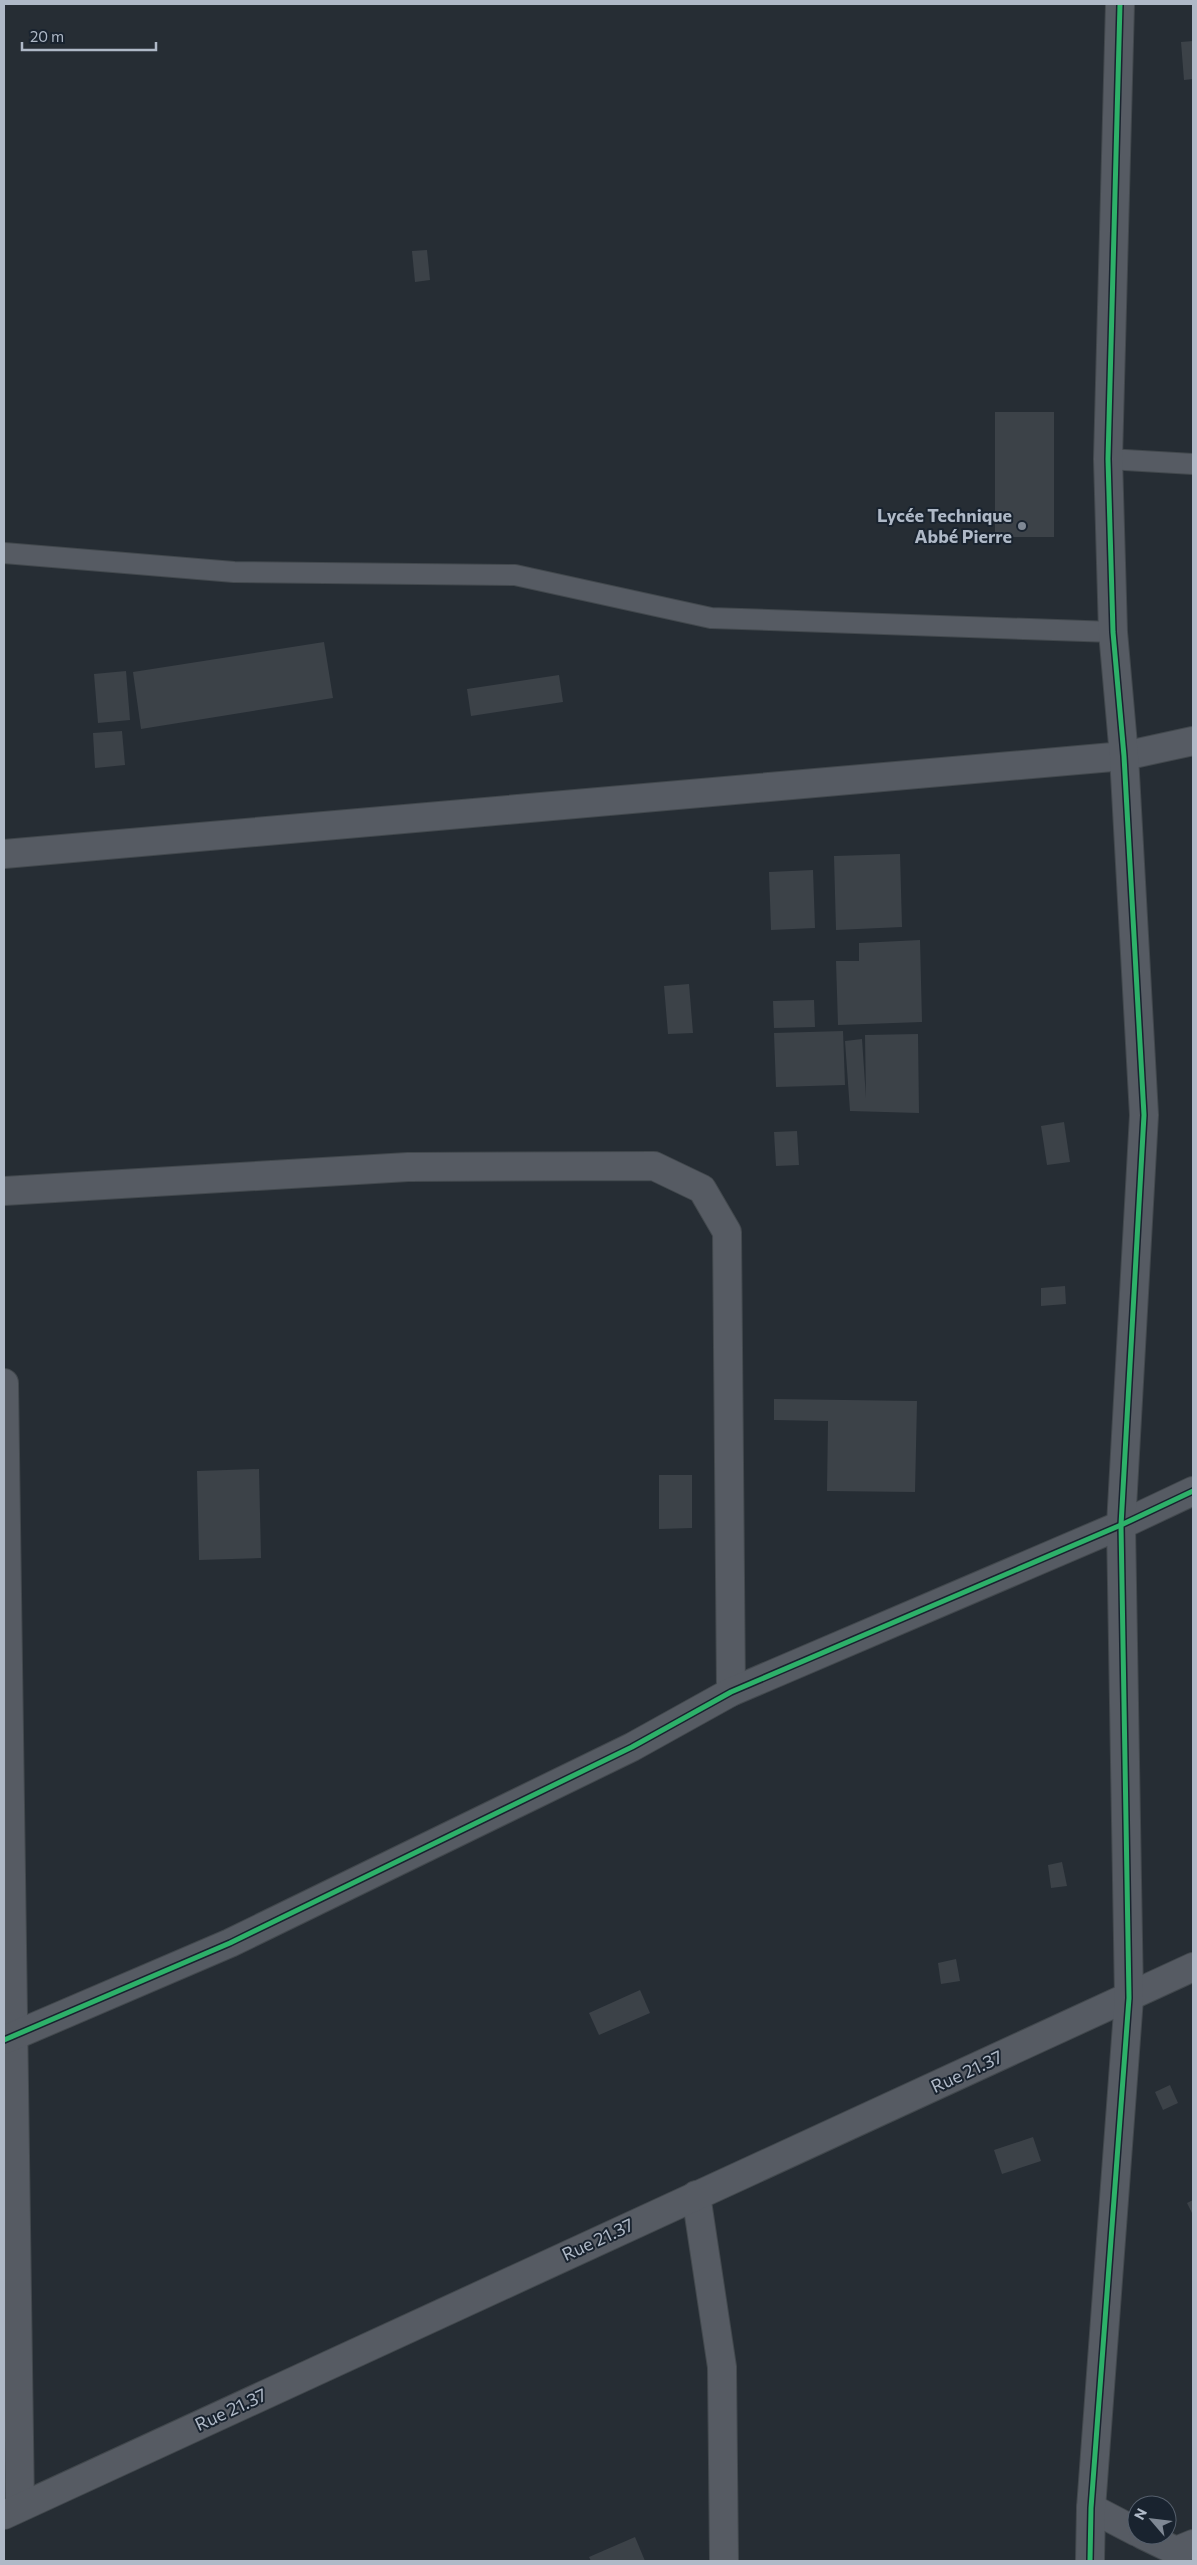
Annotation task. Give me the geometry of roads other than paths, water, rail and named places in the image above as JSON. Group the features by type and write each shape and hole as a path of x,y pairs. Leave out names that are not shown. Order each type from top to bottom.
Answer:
{"street":[{"path":"1090,2561 1091,2508 1129,1998 1121,1525 1144,1115 1124,756 1113,632 1108,460 1120,4"},
{"path":"4,854 1124,756 1193,741"},
{"path":"4,1191 408,1167 654,1166 702,1190 727,1232 732,1692"},
{"path":"4,1383 12,2511"},
{"path":"8,2038 230,1943 632,1747 732,1692 1121,1525 1193,1491"},
{"name":"Rue 21.37","path":"12,2511 1193,1967"},
{"path":"696,2195 722,2368 724,2561"},
{"path":"1091,2508 1127,2527"},
{"path":"1163,2545 1177,2552"}],"lane":[{"path":"1108,460 1193,464"},
{"path":"4,553 234,572 515,576 711,618 1113,632"}],"place":[{"name":"Lycée Technique Abbé Pierre","path":"1022,526"}]}
